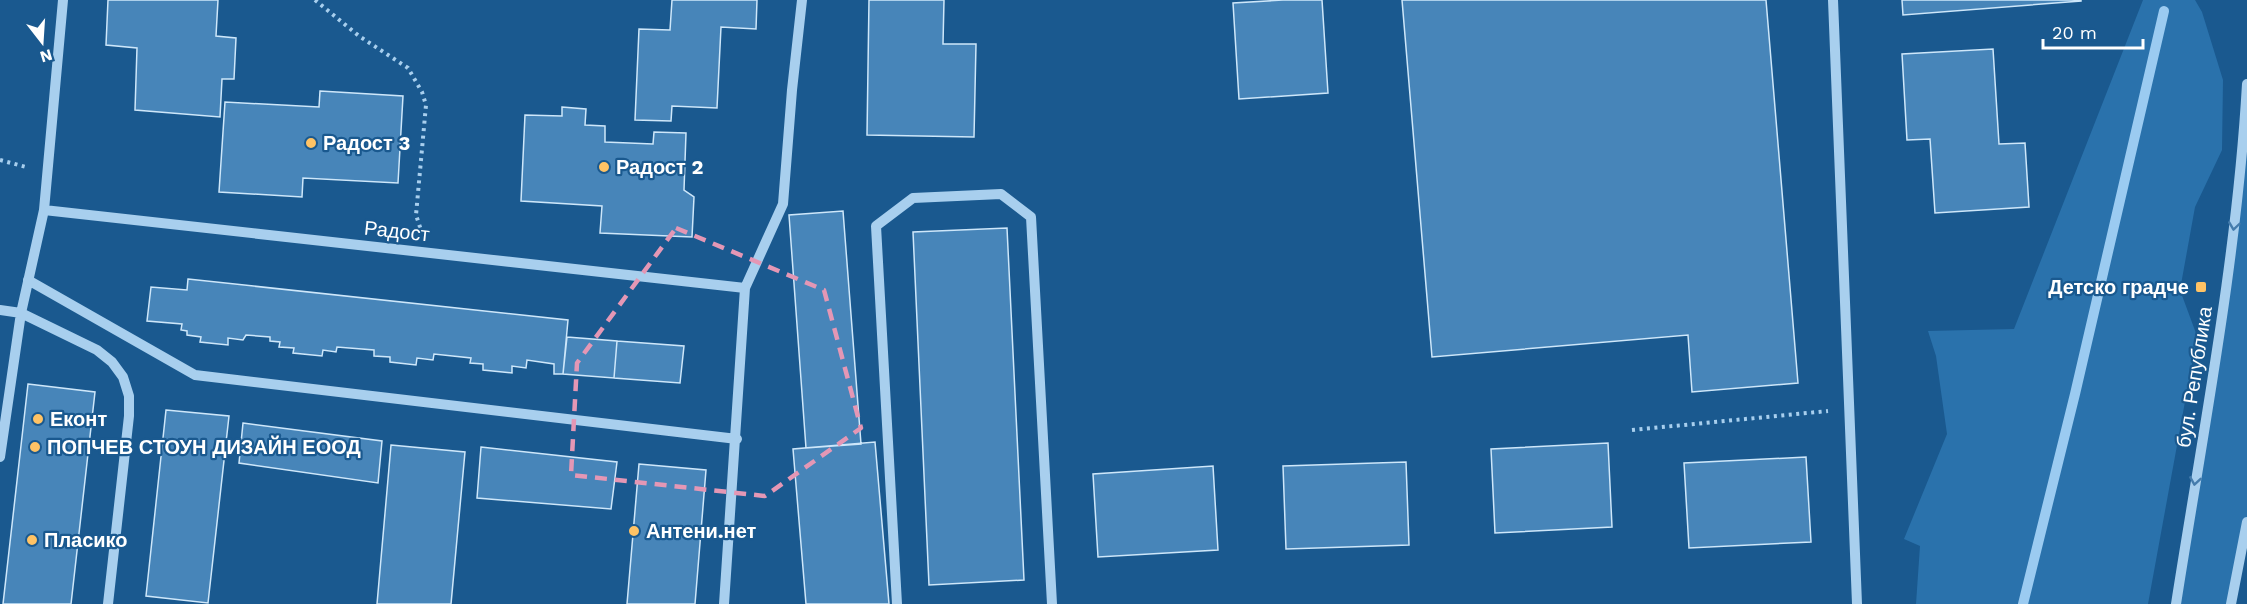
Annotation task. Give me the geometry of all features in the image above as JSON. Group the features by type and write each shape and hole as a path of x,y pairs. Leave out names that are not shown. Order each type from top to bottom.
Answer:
{"street":[{"path":"0,457 21,313 44,210 63,0"},
{"path":"724,604 737,439 745,288 783,204 801,0"},
{"path":"1833,0 1857,604"},
{"name":"бул. Република","path":"2176,604 2229,263 2242,166 2247,84"},
{"path":"897,604 876,226 913,198 1001,194 1031,217 1052,604"},
{"name":"Радост","path":"44,210 745,288"},
{"path":"28,280 195,375 737,439"},
{"path":"0,310 21,313 96,350 112,362 123,378 129,396 108,604"},
{"path":"2231,604 2247,522"}],"path":[{"path":"315,0 359,36 408,68 422,92 426,105 416,214 429,253"},
{"path":"1632,430 1850,409"}],"highlighted area":[{"path":"676,228 824,290 861,428 765,496 571,475 577,363"}],"shaded area":[{"path":"2143,0 2195,0 2202,12 2223,80 2222,150 2195,207 2180,290 2197,336 2148,604 1916,604 1920,546 1904,539 1947,434 1936,356 1928,331 2014,329"},
{"path":"2247,84 2247,522 2231,604 2176,604 2243,160"}],"building":[{"path":"108,0 218,0 216,36 236,38 234,79 222,79 220,117 135,110 137,48 106,45"},
{"name":"Радост 2","path":"672,0 757,0 756,29 721,27 717,108 672,106 671,121 635,120 639,29 670,30"},
{"path":"869,0 944,0 943,44 976,44 974,137 867,135"},
{"path":"1322,0 1328,93 1239,99 1233,3"},
{"path":"1402,0 1766,0 1798,383 1692,392 1688,335 1432,357"},
{"path":"1902,0 2081,0 2081,1 1903,15"},
{"path":"1993,49 1999,144 2025,143 2029,207 1935,213 1930,139 1907,140 1902,54"},
{"name":"Радост 3","path":"320,91 403,96 398,183 303,178 302,197 219,192 225,102 319,107"},
{"name":"Радост 2","path":"562,107 586,109 585,125 605,126 605,142 653,144 654,132 686,133 684,190 694,197 692,237 600,233 602,206 521,201 525,115 562,116"},
{"path":"843,211 861,444 806,448 789,215"},
{"path":"1007,228 1024,580 929,585 913,232"},
{"path":"188,279 568,320 563,374 554,374 554,364 527,360 526,368 512,366 512,373 483,370 483,364 470,363 471,358 434,354 433,360 417,358 416,365 390,362 390,357 374,356 374,350 337,347 336,352 323,350 322,356 293,353 294,348 279,347 280,342 270,341 270,337 246,335 243,340 228,338 228,345 200,342 201,337 187,335 187,331 181,330 182,324 147,321 151,287 187,290"},
{"path":"567,337 617,341 614,378 563,374"},
{"path":"617,341 684,346 680,383 614,378"},
{"path":"28,384 95,392 71,604 3,604"},
{"path":"166,410 229,416 208,603 146,596"},
{"path":"243,423 382,441 378,483 239,463"},
{"path":"875,442 889,604 806,604 793,449"},
{"path":"1608,443 1612,527 1495,533 1491,449"},
{"path":"391,445 465,452 451,604 377,604"},
{"path":"481,447 617,462 611,509 477,498"},
{"path":"1806,457 1811,542 1689,548 1684,463"},
{"path":"1406,462 1409,545 1286,549 1283,466"},
{"path":"639,464 706,470 695,604 627,604"},
{"path":"1213,466 1218,550 1098,557 1093,474"}],"waterway":[{"path":"2023,604 2075,394 2164,11"}],"place":[{"name":"Радост 3","path":"311,143"},
{"name":"Радост 2","path":"604,167"},
{"name":"Детско градче","path":"2201,287"},
{"name":"Еконт","path":"38,419"},
{"name":"ПОПЧЕВ СТОУН ДИЗАЙН ЕООД","path":"35,447"},
{"name":"Антени.нет","path":"634,531"},
{"name":"Пласико","path":"32,540"}]}
